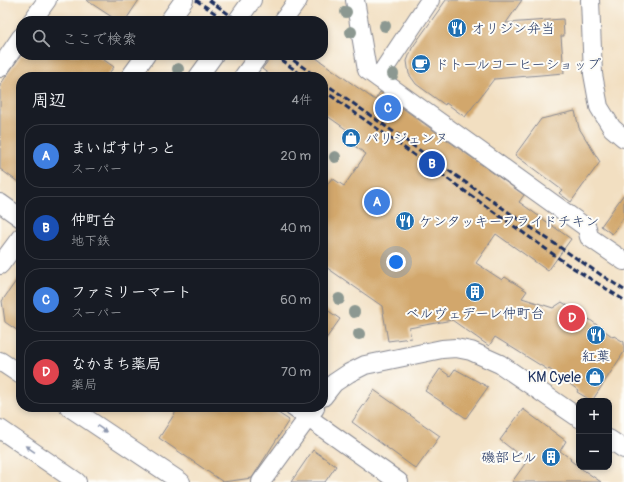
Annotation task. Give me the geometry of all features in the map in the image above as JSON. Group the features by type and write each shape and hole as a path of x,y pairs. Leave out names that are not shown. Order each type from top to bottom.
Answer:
{"street":[{"path":"36,16 47,0"},
{"path":"173,16 184,0"},
{"path":"241,16 252,0"},
{"path":"287,16 298,0"},
{"path":"355,0 367,70 587,228 590,237 624,261"},
{"path":"378,78 430,0"},
{"path":"590,0 593,74 599,107 612,128 624,138"},
{"path":"0,68 16,44"},
{"path":"134,72 142,60"},
{"path":"202,72 210,60"},
{"path":"247,72 255,60"},
{"path":"0,203 16,214"},
{"path":"0,265 16,243"},
{"path":"328,391 334,384 349,373 365,365 442,349 456,348 472,351 500,364 576,416"},
{"path":"0,360 16,371"},
{"path":"76,412 181,482"},
{"path":"262,482 312,412 399,482"},
{"path":"0,429 77,482"},
{"path":"612,441 624,449"}],"building":[{"path":"86,0 139,0 128,16 110,16"},
{"path":"446,0 522,0 506,23 563,19 564,36 561,36 564,73 494,79 465,117 446,103 445,105 416,84 409,74 407,61 412,48"},
{"path":"18,60 104,60 114,67 110,72 16,72 16,180 0,169 0,85"},
{"path":"268,60 319,60 375,100 380,92 524,195 519,202 571,239 548,271 496,234 476,263 502,280 505,277 527,291 522,298 553,308 562,302 589,319 613,337 614,336 624,342 624,352 594,398 587,398 577,392 578,390 549,369 548,370 495,337 489,346 452,320 409,328 411,338 388,341 382,306 328,268 328,184 332,178 344,186 366,154 345,139 350,132 328,117 328,72 266,72 262,69"},
{"path":"575,111 579,128 600,162 571,202 559,193 562,190 515,155 541,119"},
{"path":"624,194 624,217 612,234 601,226"},
{"path":"16,281 16,330 5,322 2,301"},
{"path":"328,311 340,319 328,336"},
{"path":"440,369 450,376 455,369 488,387 466,418 425,391"},
{"path":"374,390 440,436 416,469 352,422"},
{"path":"523,409 566,441 560,451 576,465 576,470 583,470 601,482 512,482 527,461 500,440"},
{"path":"176,412 277,412 289,420 252,478 223,482 159,438"},
{"path":"313,450 336,466 325,482 291,482"}],"railway":[{"path":"196,0 219,16"},
{"path":"209,0 231,16"},
{"path":"281,60 298,72"},
{"path":"293,60 310,72"},
{"path":"328,86 510,213 624,290"},
{"path":"328,94 567,264 624,300"}],"place":[{"name":"オリジン弁当","path":"457,28"},
{"name":"ドトールコーヒーショップ","path":"421,64"},
{"name":"ファミリーマート","path":"388,108"},
{"name":"パリジェンヌ","path":"351,138"},
{"name":"仲町台","path":"432,164"},
{"name":"まいばすけっと","path":"377,202"},
{"name":"ケンタッキーフライドチキン","path":"405,221"},
{"name":"ベルヴェデーレ仲町台","path":"475,292"},
{"name":"なかまち薬局","path":"572,318"},
{"name":"紅葉","path":"596,335"},
{"name":"KM Cyele","path":"595,377"},
{"name":"磯部ビル","path":"551,457"}]}
